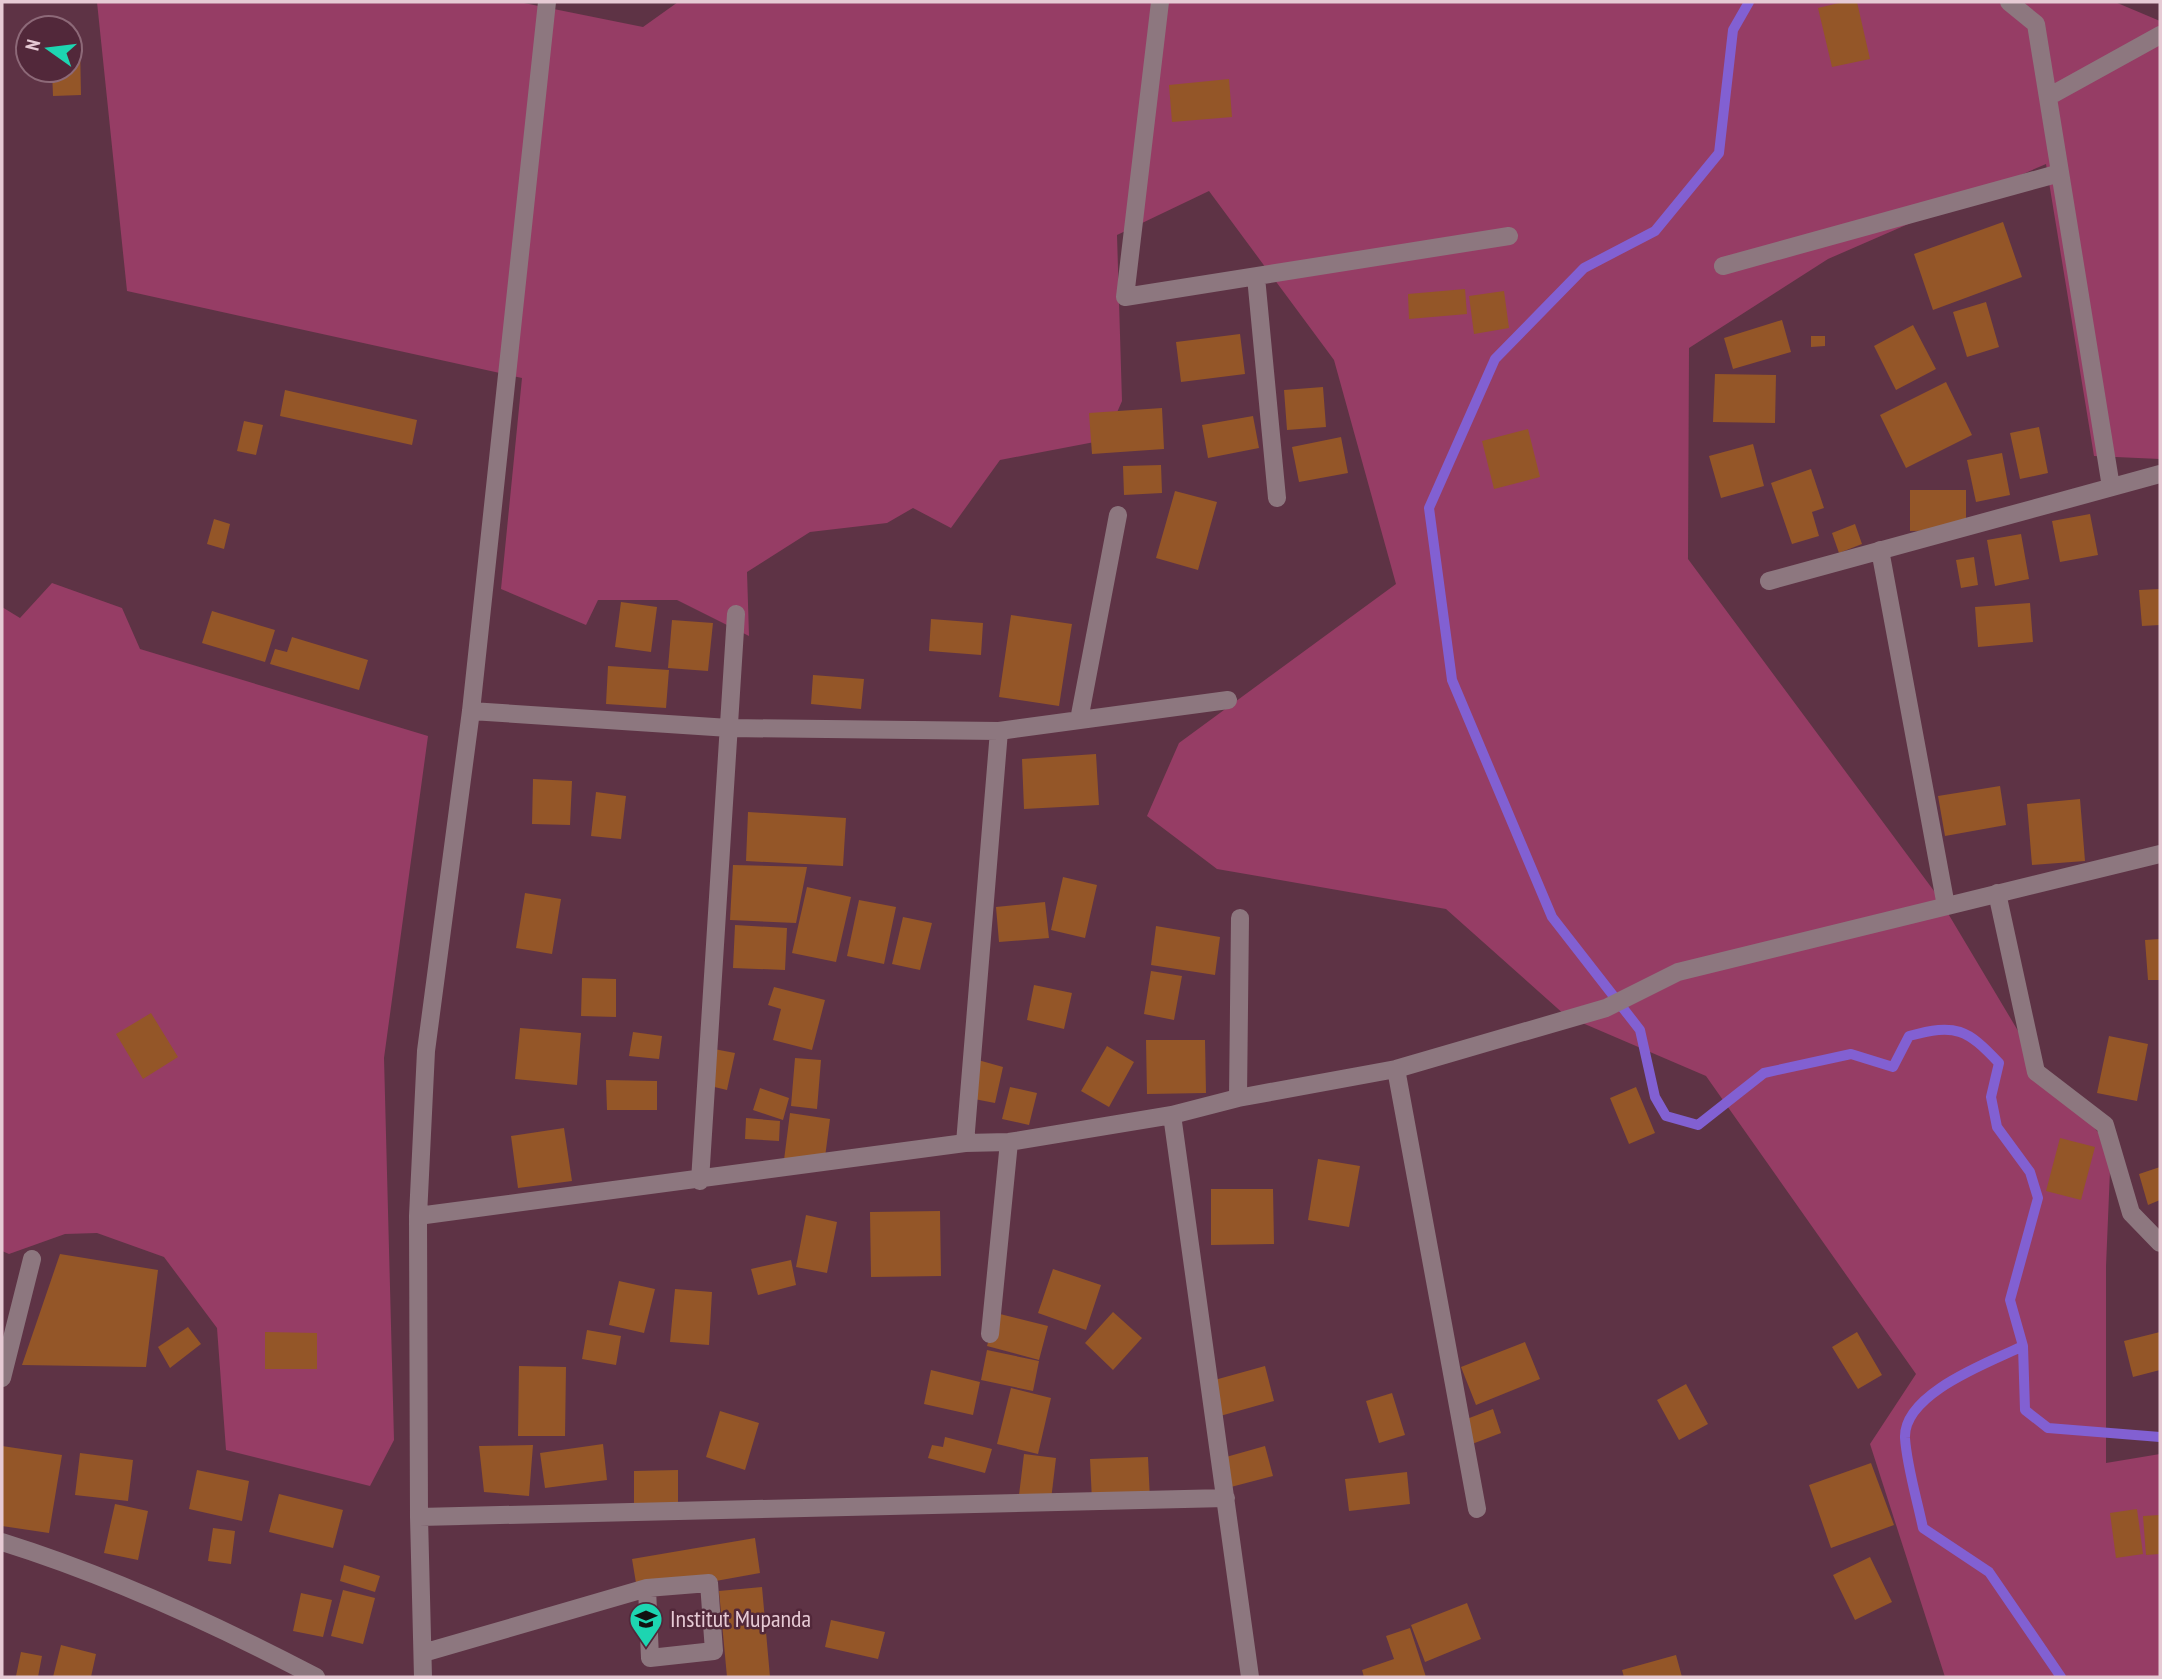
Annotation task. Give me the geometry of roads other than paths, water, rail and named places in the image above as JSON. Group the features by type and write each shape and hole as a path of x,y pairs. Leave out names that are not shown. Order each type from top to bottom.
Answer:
{"street":[{"path":"423,1677 419,1517 418,1216 426,1051 471,711 547,2"},
{"path":"1160,2 1125,298 1509,236"},
{"path":"2009,2 2036,24 2111,487"},
{"path":"2048,97 2160,35"},
{"path":"1723,266 2060,173"},
{"path":"1256,277 1277,498"},
{"path":"1769,581 2160,474"},
{"path":"1079,720 1118,515"},
{"path":"1880,550 1946,906"},
{"path":"700,1181 736,614"},
{"path":"471,711 729,728 999,731 1228,700"},
{"path":"965,1143 999,731"},
{"path":"418,1216 700,1181 965,1143 1009,1142 1172,1115 1238,1098 1396,1069 1606,1008 1678,972 2160,854"},
{"path":"1997,893 2036,1072 2105,1125 2131,1213 2160,1243"},
{"path":"1238,1098 1240,918"},
{"path":"1396,1069 1477,1509"},
{"path":"1172,1115 1250,1677"},
{"path":"990,1334 1009,1142"},
{"path":"2,1378 32,1259"},
{"path":"419,1517 1226,1498"},
{"path":"2,1542 77,1566 253,1644 316,1677"},
{"path":"423,1653 647,1588 709,1583 714,1651 650,1658 647,1588"}],"waterway":[{"path":"1749,2 1733,30 1719,153 1655,231 1584,268 1495,359 1429,508 1452,680 1552,917 1640,1030 1655,1097 1666,1116 1698,1125 1764,1073 1851,1054 1893,1067 1909,1036 1925,1032 1960,1032 1978,1043 1999,1063 1991,1097 1997,1127 2030,1172 2038,1198 2010,1300 2023,1346 1971,1370 1933,1393 1918,1407 1908,1422 1906,1449 1923,1528 1989,1572 2061,1677"},
{"path":"2023,1346 2025,1410 2048,1428 2160,1437"}],"place":[{"name":"Institut Mupanda","path":"646,1649"}]}
